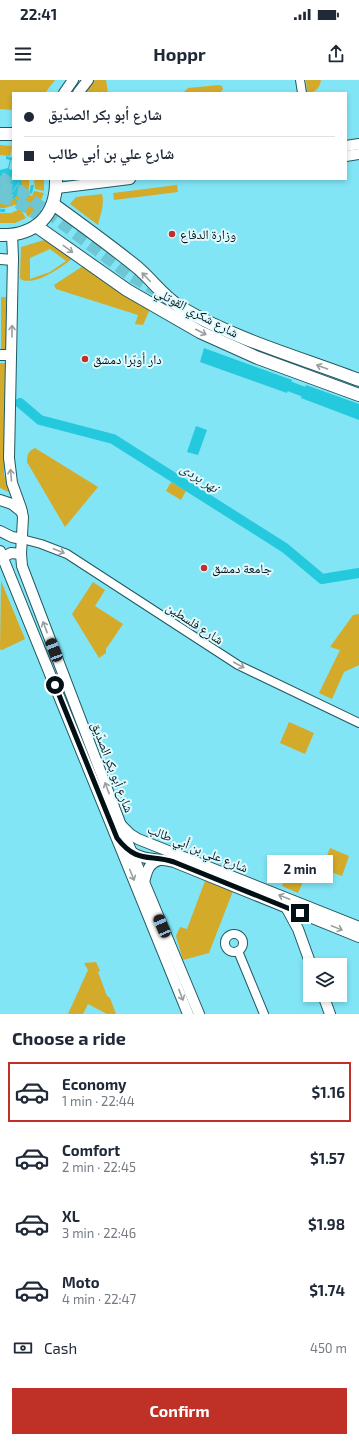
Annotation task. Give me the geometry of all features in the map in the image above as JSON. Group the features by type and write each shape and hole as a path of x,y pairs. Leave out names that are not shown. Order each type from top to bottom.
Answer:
{"highway":[{"path":"0,134 12,134"},
{"path":"6,235 25,232 36,226 46,216 53,204 56,184"},
{"name":"شارع شكري القوتلي","path":"53,204 139,269 162,293 179,306 203,320 257,343 359,380"},
{"name":"شارع شكري القوتلي","path":"36,226 127,290 200,332 258,358 359,395"}],"main road":[{"path":"65,92 74,80"},
{"path":"79,92 88,80"},
{"path":"347,146 359,144"},
{"path":"347,156 359,154"},
{"path":"56,184 114,180"},
{"name":"شارع أبو بكر الصدّيق","path":"6,235 13,260 9,458 12,483 22,512 22,566 132,853 198,1014"},
{"path":"0,259 13,260"},
{"path":"0,355 11,355"},
{"path":"0,500 12,504 22,512"},
{"path":"0,531 7,536 22,539"},
{"path":"1,554 21,554"},
{"name":"شارع أبو بكر الصدّيق","path":"1,554 188,1014"},
{"name":"شارع علي بن أبي طالب","path":"121,824 130,834 151,844 359,927"},
{"path":"117,838 124,848 132,853"},
{"path":"144,858 145,849 151,844"},
{"name":"شارع علي بن أبي طالب","path":"132,853 144,858 174,862 359,937"},
{"path":"144,882 148,866 152,862 159,860"},
{"path":"286,907 298,929 308,958"},
{"path":"298,929 305,922 315,919"},
{"path":"326,1002 330,1014"}],"street":[{"path":"300,80 302,92"},
{"name":"شارع فلسطين","path":"22,539 41,544 67,554 238,665 359,723"},
{"path":"238,951 264,1014"}],"shaded area":[{"path":"0,80 55,80 46,92 12,92 12,110 0,109"},
{"path":"95,80 106,80 108,92 85,92"},
{"path":"306,80 321,80 317,90 307,92"},
{"path":"219,85 222,86 223,89 221,92 184,92 188,88"},
{"path":"0,145 12,146 10,156 0,155"},
{"path":"21,180 29,180 28,193 19,204 15,197 21,190"},
{"path":"34,180 44,180 44,191 35,189"},
{"path":"177,185 178,192 114,200 113,193"},
{"path":"34,191 44,193 38,207 28,217 23,208 28,203 26,204 24,201 28,194 32,196 31,199"},
{"path":"102,194 103,206 98,225 70,204 76,197"},
{"path":"14,198 18,204 0,208 0,199 4,200"},
{"path":"20,209 26,218 15,223 0,223 0,213 11,213"},
{"path":"44,240 73,258 42,278 28,281 22,280 20,278 21,247","holes":["50,249 66,261 50,272 30,279 30,258"]},
{"path":"86,264 150,309 143,325 135,324 138,315 56,289 54,285"},
{"path":"1,297 6,297 5,350 1,350"},
{"path":"0,363 5,363 4,475 13,494 0,488"},
{"path":"35,448 98,487 65,527 27,462 28,454"},
{"path":"171,482 186,491 181,500 166,491"},
{"path":"1,581 25,639 2,650 0,649"},
{"path":"93,582 105,590 95,606 123,624 106,649 106,653 99,658 72,614"},
{"path":"359,614 359,665 344,672 332,699 319,693 340,650 330,647 353,615"},
{"path":"289,722 314,733 305,754 280,743"},
{"path":"330,848 349,856 342,876 322,869"},
{"path":"291,866 307,873 298,893 282,886"},
{"path":"205,881 233,891 209,953 183,960 176,936 180,927 187,929"},
{"path":"96,962 107,996 110,998 116,1014 107,1014 88,1004 83,1014 68,1014 88,970 84,963"}],"water":[{"path":"6,156 12,158 9,169 12,170 12,180 21,180 22,187 30,189 21,187 15,198 20,205 23,202 25,204 17,210 16,208 19,206 14,198 10,200 3,200 1,209 5,209 5,212 0,212 2,200 0,199 0,170 8,168 10,160 6,159"},
{"path":"31,185 34,185 32,194 29,193"},
{"path":"204,348 292,380 287,393 200,362"},
{"path":"306,385 359,404 359,420 301,398"},
{"path":"196,426 207,430 198,455 187,452"}],"waterway":[{"name":"نهر بردى","path":"278,382 315,396"},
{"name":"نهر بردى","path":"20,403 40,420 113,439 285,548 322,579 359,573"}],"tunnel":[{"path":"0,177 16,188"},
{"path":"0,188 20,191 131,276 161,293"},
{"path":"0,198 12,200 45,220"}],"place":[{"name":"وزارة الدفاع","path":"172,234"},
{"name":"دار أوبّرا دمشق","path":"85,359"},
{"name":"جامعة دمشق","path":"204,568"}],"route":[{"path":"55,685 117,838 124,848 144,858 174,862 300,913"}]}
